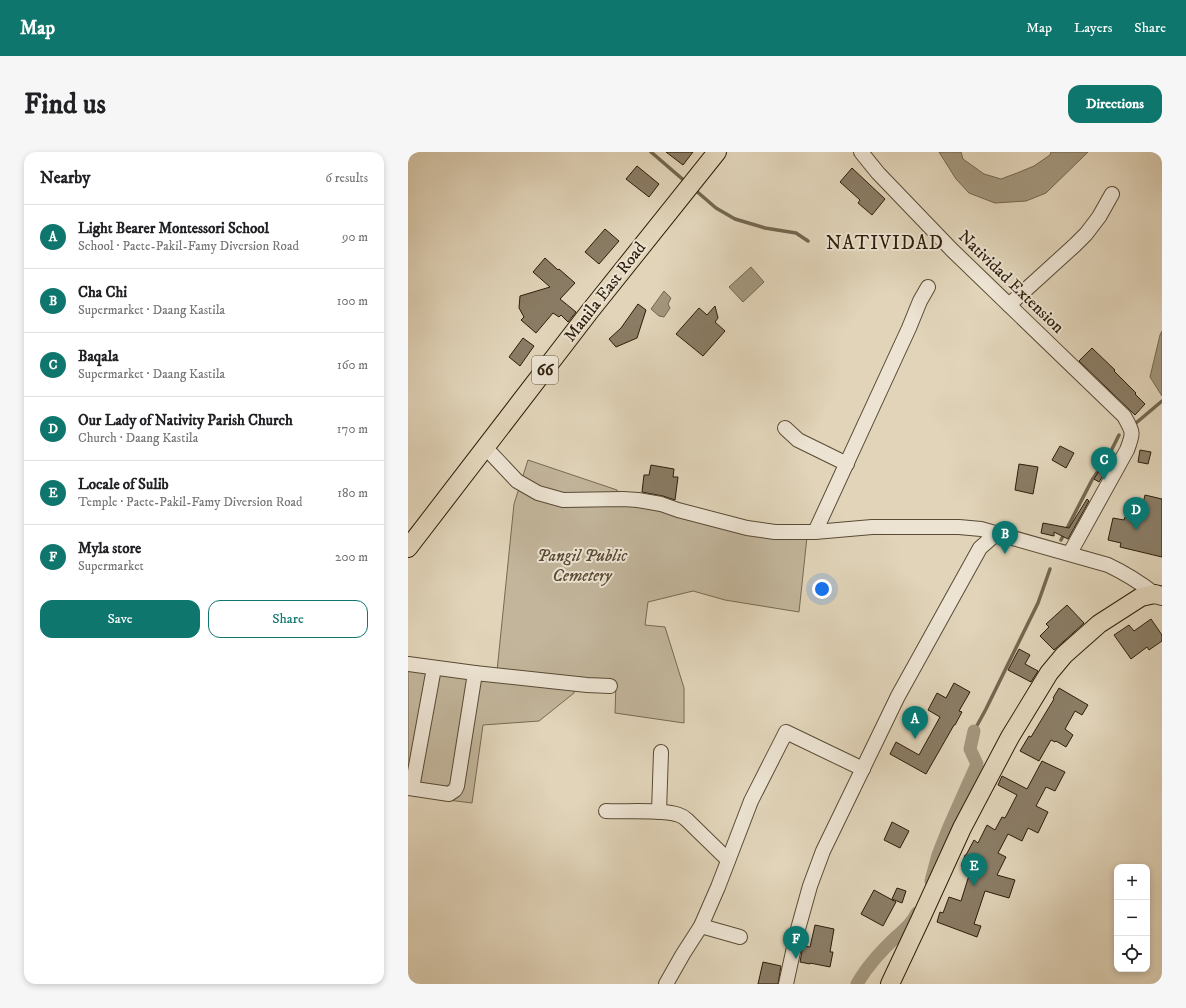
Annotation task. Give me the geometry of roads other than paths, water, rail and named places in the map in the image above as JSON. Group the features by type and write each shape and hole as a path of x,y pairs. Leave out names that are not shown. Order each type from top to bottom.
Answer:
{"main road":[{"name":"Manila East Road","path":"408,548 590,310 716,152"},
{"path":"890,984 962,828 1010,737 1049,673 1068,650 1099,624 1141,597 1158,595"}],"street":[{"name":"Natividad Extension","path":"861,152 878,173 946,245 1124,416 1131,428 1132,437 1127,450 1070,553"},
{"path":"1009,305 1086,234 1099,217 1112,194"},
{"path":"815,532 920,301 928,287"},
{"path":"785,428 798,440 847,464"},
{"path":"485,447 517,481 538,493 563,500 638,500 661,504 678,510 759,530 775,532 815,532 872,527 959,527 981,529 1108,565 1140,582 1158,595"},
{"path":"786,984 798,929 810,886 823,851 898,696 980,548 997,533"},
{"path":"408,664 475,673 587,685 610,686"},
{"path":"434,668 410,788 449,794 455,790 456,786 475,673"},
{"path":"666,984 701,926 718,887 751,801 786,732 863,769"},
{"path":"659,812 661,752"},
{"path":"606,812 674,813 684,818 728,860"},
{"path":"701,926 740,937"}],"waterway":[{"path":"651,152 687,183"},
{"path":"694,189 716,208 735,219 765,228 796,233 808,241"},
{"path":"1136,423 1162,401"},
{"path":"1061,540 1092,480 1110,453 1119,435"},
{"path":"974,731 1038,603 1050,569"},
{"path":"931,881 938,855 949,827 977,764 970,749 974,731"},
{"path":"857,984 875,958 908,926 917,913"}],"place":[{"name":"Baqala","path":"1104,480"},
{"name":"Our Lady of Nativity Parish Church","path":"1136,530"},
{"name":"Cha Chi","path":"1005,554"},
{"name":"Light Bearer Montessori School","path":"915,739"},
{"name":"Locale of Sulib","path":"974,886"},
{"name":"Myla store","path":"796,959"}],"district":[{"name":"NATIVIDAD","path":"885,243"}],"park label":[{"name":"Pangil Public Cemetery","path":"582,566"}]}
